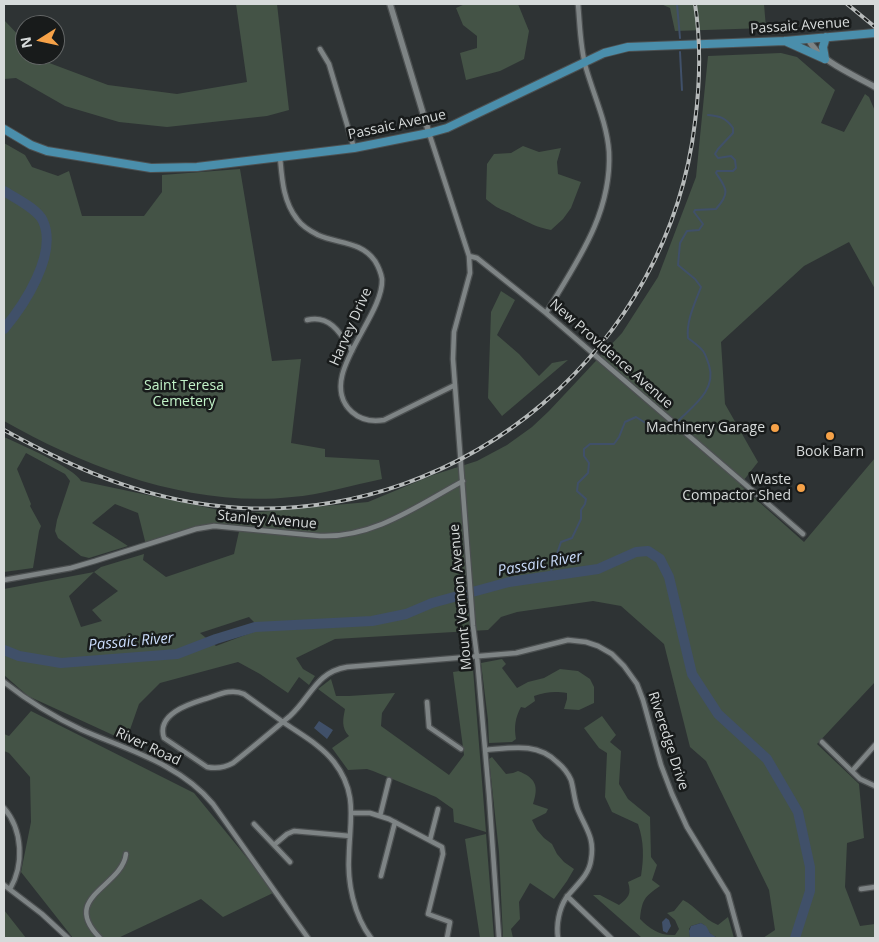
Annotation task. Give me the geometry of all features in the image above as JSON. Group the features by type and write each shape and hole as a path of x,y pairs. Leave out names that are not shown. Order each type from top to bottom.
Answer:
{"main road":[{"name":"Passaic Avenue","path":"4,129 26,143 46,151 150,168 197,167 354,148 428,133 466,120 585,62 616,50 643,45 785,41 875,33"},
{"path":"785,41 824,59 823,47 826,37"}],"street":[{"path":"390,4 428,133 470,256"},
{"path":"546,313 598,222 607,187 609,152 585,62 578,4"},
{"path":"808,39 824,59 875,87"},
{"path":"320,49 329,64 354,148"},
{"name":"Harvey Drive","path":"280,157 286,199 300,222 308,230 318,235 360,247 370,256 380,271 382,280 377,299 342,374 340,392 344,403 351,412 360,418 384,420 455,385"},
{"name":"New Providence Avenue","path":"470,256 477,258 546,313 803,534"},
{"name":"Mount Vernon Avenue","path":"470,256 470,273 454,332 453,359 499,938"},
{"path":"307,320 319,318 329,323 342,336 352,351"},
{"name":"Stanley Avenue","path":"4,580 71,568 205,527 214,526 337,537 351,535 394,519 463,481"},
{"name":"Riveredge Drive","path":"283,722 244,694 233,691 224,692 179,708 164,724 163,735 168,742 204,765 216,768 224,767 233,763 283,722 295,711 318,681 338,669 516,653 568,640 586,642 598,646 612,654 624,666 640,692 661,765 682,817 730,897 740,938"},
{"name":"River Road","path":"4,682 26,699 66,722 167,767 195,785 212,804 308,938"},
{"path":"427,702 429,727 460,749"},
{"path":"283,722 325,752 335,763 346,783 351,800 352,813 349,868 354,901 361,921 372,938"},
{"path":"822,742 860,779 875,786"},
{"path":"852,770 875,745"},
{"path":"485,750 520,747 534,748 556,760 570,778 576,805 590,833 592,861 587,872 567,896 561,909 558,923 558,938"},
{"path":"380,816 389,780"},
{"path":"4,808 16,829 19,846 17,873 10,889"},
{"path":"430,840 438,809"},
{"path":"352,813 370,813 380,816 396,822 440,846 443,854 428,914 450,922 446,938"},
{"path":"381,876 396,822"},
{"path":"254,824 290,862"},
{"path":"274,846 290,832 350,836"},
{"path":"100,938 89,926 86,908 89,901 125,863 126,854"},
{"path":"4,885 42,914 68,938"},
{"path":"862,889 875,887"},
{"path":"567,896 611,938"}],"green space":[{"path":"236,4 277,4 289,110 267,116 167,127 119,122 65,106 16,78 4,79 4,20 15,32 15,65 55,65 108,85 177,94 247,82"},
{"path":"465,4 518,4 529,31 524,59 500,71 466,80 460,53 477,48 477,36 463,25 456,8"},
{"path":"661,4 764,4 766,28 675,31 670,8"},
{"path":"781,53 797,57 835,90 821,123 844,132 865,94 869,97 875,111 875,289 849,242 804,266 721,342 725,404 758,462 740,485 804,542 875,458 875,682 817,744 859,784 864,838 847,843 845,887 860,926 875,924 875,938 763,938 775,930 769,890 706,761 690,747 664,644 621,606 593,601 517,612 501,617 488,630 335,639 296,658 303,669 315,676 309,685 299,677 288,693 238,662 160,683 139,704 126,741 28,696 4,675 4,589 94,572 101,567 144,554 143,560 166,577 234,554 240,527 203,526 146,545 138,513 115,504 92,523 128,546 89,558 81,556 58,538 55,531 70,481 65,474 26,453 17,469 31,504 30,506 41,526 33,568 4,572 4,437 58,463 81,481 238,514 368,502 433,475 477,461 507,445 532,427 549,411 622,333 658,277 696,177 708,56","holes":["94,572 118,591 92,610 102,621 81,627 69,596","249,617 261,629 216,646 200,633"]},
{"name":"Saint Teresa Cemetery","path":"4,143 25,155 32,167 58,176 69,171 82,216 144,216 162,192 162,175 240,169 272,361 301,359 291,443 325,449 325,457 379,460 382,479 303,496 255,499 217,497 143,481 106,469 71,455 4,421"},
{"path":"523,146 539,152 561,148 557,162 558,174 581,182 571,208 551,230 517,217 486,199 487,164 494,154 511,153"},
{"path":"501,291 515,300 497,335 519,354 539,376 552,363 568,360 502,416 488,398 491,312"},
{"path":"502,659 506,664 502,668 517,688 528,682 544,678 560,669 578,671 590,679 594,687 594,703 579,710 564,709 567,693 550,692 534,696 535,701 525,708 521,707 517,715 516,739 512,742 489,743 481,663"},
{"path":"473,669 486,832 454,822 453,809 436,797 367,769 348,770 332,748 349,736 344,727 345,709 318,689 331,679 336,696 395,693 382,713 381,726 449,775 464,755 453,672"},
{"path":"31,711 194,793 275,892 223,917 201,899 118,938 73,938 21,872 31,822 30,777 9,753 4,751 4,734 9,736"},
{"path":"602,716 616,735 610,742 621,751 619,784 628,799 650,817 651,857 657,865 652,880 660,886 650,893 645,900 640,919 656,931 675,935 679,929 675,920 667,913 674,911 683,900 718,925 728,917 734,938 715,937 701,923 691,926 689,929 690,938 642,938 593,895 600,895 619,905 625,900 630,890 628,882 641,876 643,862 643,850 638,824 612,812 605,797 607,753 599,748 584,728"},
{"path":"492,757 506,774 518,771 532,780 536,787 533,804 548,809 546,813 532,820 537,830 552,844 557,854 574,869 554,899 530,883 519,902 520,919 511,929 513,938 503,938 499,852 489,759"},
{"path":"486,834 494,938 480,938 465,839"},
{"path":"4,910 26,938 4,938"}],"water":[{"path":"319,721 333,730 327,739 314,728"},
{"path":"666,918 671,926 667,933 663,931 662,922"},
{"path":"701,923 717,938 690,938 689,931 691,926"}],"waterway":[{"path":"677,4 680,38"},
{"path":"680,52 682,90"},
{"path":"678,421 697,403 707,390 711,374 704,353 700,347 688,338 690,319 701,287 695,279 678,265 680,243 687,231 699,230 703,224 694,212 695,210 716,209 724,198 724,186 716,173 717,171 733,171 736,168 735,160 731,156 718,158 715,154 733,133 733,128 722,118 708,115"},
{"name":"Passaic River","path":"4,191 36,212 43,221 46,234 43,263 37,278 21,307 4,329"},
{"path":"549,577 561,542 572,538 581,519 581,510 586,499 577,491 578,483 588,473 589,463 584,456 584,449 590,444 614,444 625,422 636,417 652,427 669,428"},
{"name":"Passaic River","path":"4,650 19,656 61,663 177,654 255,627 372,621 406,614 432,603 509,582 598,569 636,552 648,551 660,559 669,577 692,674 718,714 767,759 798,812 810,867 810,891 795,938"}],"railway":[{"path":"4,430 61,459 118,483 178,500 241,508 325,504 404,484 478,450 543,403 600,345 645,278 677,203 695,122 699,63 695,4"},
{"path":"847,4 875,27"}],"place":[{"name":"Machinery Garage","path":"775,428"},
{"name":"Book Barn","path":"830,436"},
{"name":"Waste Compactor Shed","path":"801,488"}]}
